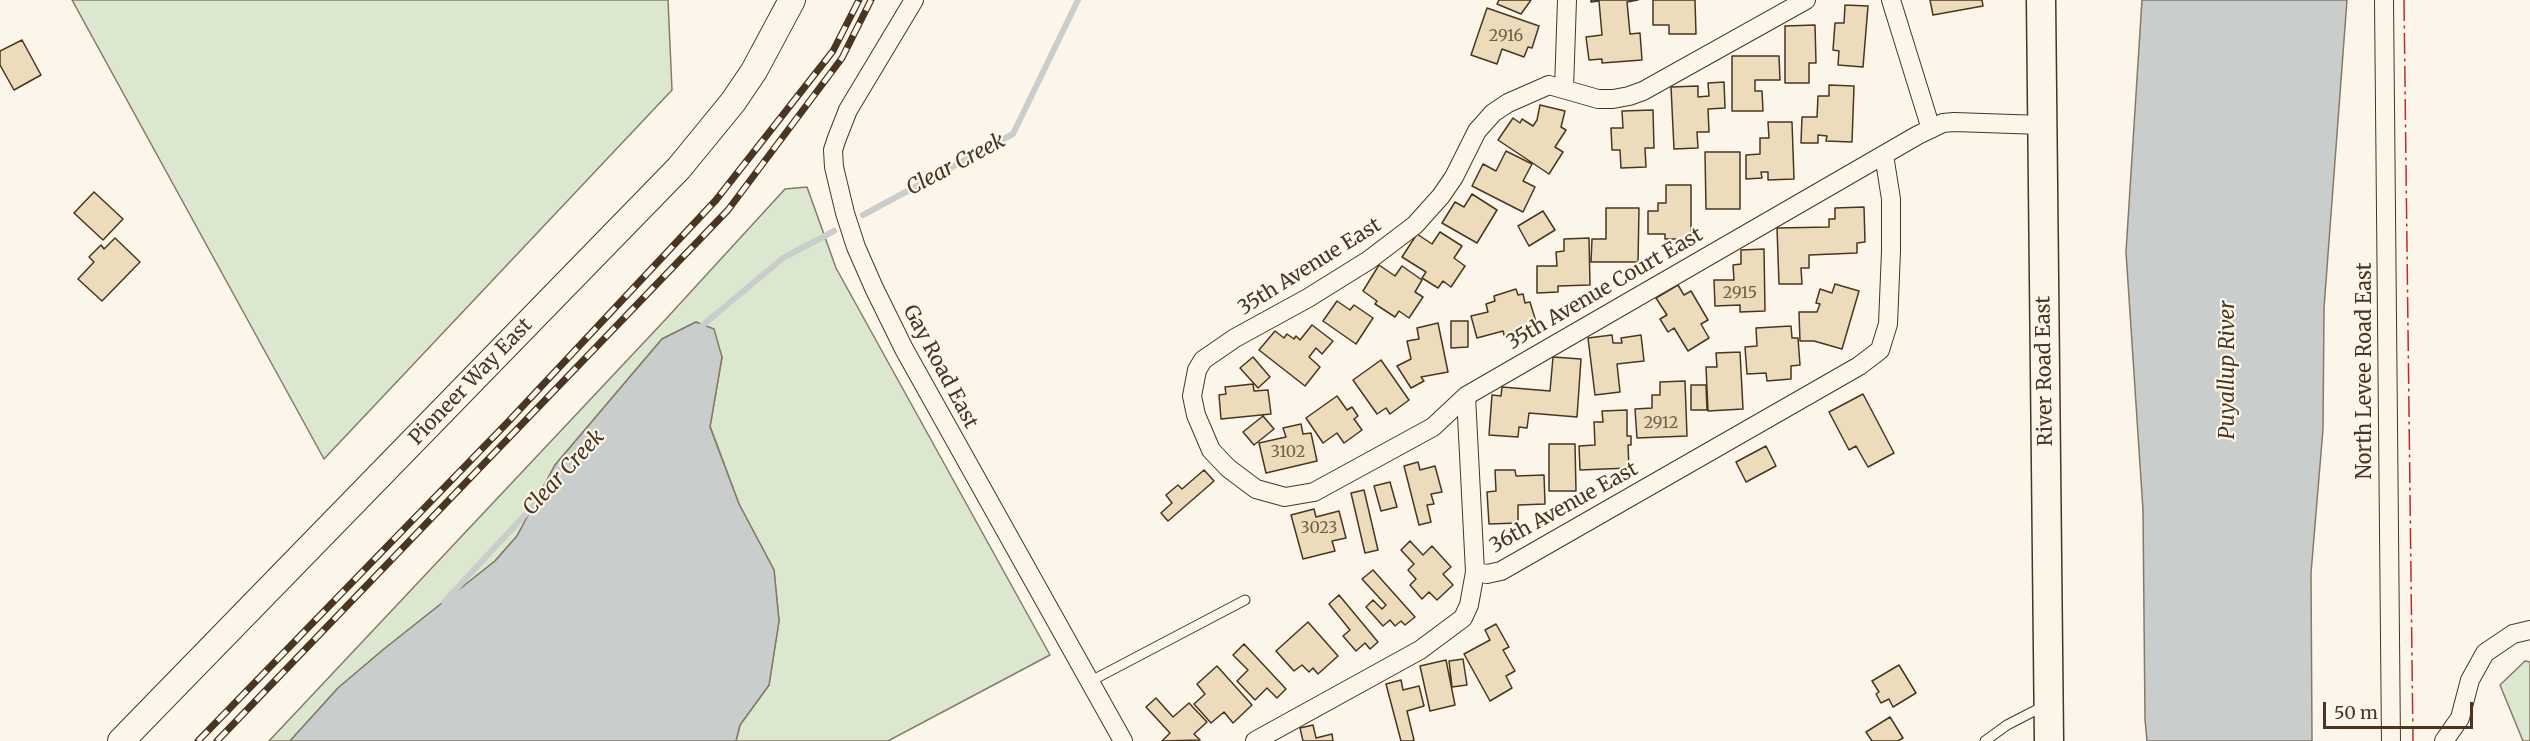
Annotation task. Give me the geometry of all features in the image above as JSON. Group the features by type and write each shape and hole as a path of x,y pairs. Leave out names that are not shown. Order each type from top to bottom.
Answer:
{"main road":[{"name":"Pioneer Way East","path":"121,741 679,168 733,102 754,71 792,0"},
{"name":"River Road East","path":"2041,0 2049,741"}],"street":[{"name":"Gay Road East","path":"914,0 848,110 833,150 834,167 845,213 869,278 904,349 1123,741"},
{"path":"1564,89 1567,0"},
{"name":"35th Avenue East","path":"1211,450 1196,415 1192,396 1197,370 1203,360 1235,338 1308,298 1369,260 1415,225 1441,196 1454,177 1477,131 1493,113 1549,85 1598,99 1613,99 1643,91 1806,0"},
{"path":"1891,0 1931,129"},
{"name":"North Levee Road East","path":"2385,0 2391,741"},
{"name":"35th Avenue Court East","path":"1211,450 1227,468 1256,489 1285,497 1314,492 1433,427 1466,396 1931,129 1943,123 1954,122 2042,125"},
{"name":"36th Avenue East","path":"1255,741 1420,650 1450,629 1463,618 1469,604 1475,572 1487,574 1501,571 1859,366 1880,350 1888,324 1891,230 1891,199 1884,155"},
{"path":"1466,396 1475,572"},
{"path":"2444,741 2460,718 2470,680 2485,653 2513,634 2530,630"}],"lane":[{"path":"1089,682 1245,600"},
{"path":"1985,741 2007,725 2048,704"}],"green space":[{"path":"72,0 668,0 672,90 324,459"},
{"path":"807,187 836,268 1050,655 888,741 736,741 740,725 769,685 779,621 774,570 739,504 710,426 722,357 696,322 662,339 555,465 517,536 495,561 338,688 290,741 269,741 785,189"},
{"path":"2525,661 2530,662 2530,741 2523,741 2500,685"}],"water":[{"name":"Puyallup River","path":"2142,0 2347,0 2324,308 2323,429 2311,573 2312,741 2147,741 2143,510 2126,252"},
{"path":"696,322 714,329 722,357 710,427 739,504 774,570 779,621 769,685 740,725 736,741 290,741 338,688 495,561 517,536 555,465 662,339"}],"building":[{"path":"1499,0 1531,0 1521,14 1497,4"},
{"path":"1591,0 1638,0 1627,2 1630,34 1640,33 1642,60 1602,63 1602,59 1589,60 1586,37 1602,35 1599,1 1591,2"},
{"path":"1653,0 1695,0 1696,34 1669,34 1669,25 1653,25"},
{"path":"1930,0 1982,0 1983,6 1933,15"},
{"path":"1845,5 1868,6 1863,67 1838,65 1839,51 1833,50 1835,23 1844,23"},
{"path":"1487,8 1539,26 1532,48 1528,47 1524,57 1502,49 1497,64 1471,55"},
{"path":"1815,25 1816,63 1809,63 1809,83 1785,83 1785,26"},
{"path":"22,40 41,75 14,90 0,65 0,51"},
{"path":"1732,56 1779,56 1780,80 1755,80 1755,91 1762,91 1763,111 1732,111"},
{"path":"1724,82 1725,108 1708,109 1709,132 1697,132 1698,148 1674,149 1671,87 1698,86 1698,97 1709,96 1708,83"},
{"path":"1829,85 1854,86 1852,142 1826,141 1827,136 1818,135 1818,143 1801,143 1802,117 1817,117 1818,96 1829,96"},
{"path":"1540,105 1565,111 1561,127 1566,130 1555,147 1563,152 1549,174 1498,140 1513,118 1520,123 1522,119 1533,126 1537,120"},
{"path":"1653,110 1654,148 1645,148 1646,167 1621,168 1620,150 1612,150 1611,128 1623,128 1622,111"},
{"path":"1768,122 1792,122 1794,179 1768,180 1768,172 1761,172 1762,178 1746,179 1746,155 1760,154 1760,138 1769,138"},
{"path":"1506,151 1532,164 1523,181 1535,187 1523,212 1472,186 1483,164 1496,171"},
{"path":"1705,152 1740,152 1740,209 1706,209"},
{"path":"1666,185 1691,185 1691,239 1665,239 1665,234 1648,234 1648,211 1658,211 1658,203 1666,203"},
{"path":"94,192 123,219 103,240 74,213"},
{"path":"1472,194 1497,210 1477,243 1442,223 1455,202 1464,207"},
{"path":"1864,207 1865,242 1857,243 1857,253 1809,255 1809,268 1801,268 1802,284 1779,284 1777,228 1829,227 1829,219 1835,219 1835,208"},
{"path":"1606,208 1639,208 1638,262 1591,262 1592,239 1606,239"},
{"path":"1543,211 1555,230 1529,246 1518,226"},
{"path":"1440,232 1462,246 1454,258 1465,266 1451,287 1443,281 1438,288 1422,278 1426,272 1402,257 1417,234 1432,244"},
{"path":"115,238 140,262 102,301 78,279 94,262 89,257 101,245 104,249"},
{"path":"1589,238 1590,285 1558,286 1558,292 1537,293 1537,266 1557,266 1556,252 1564,251 1564,239"},
{"path":"1764,249 1765,311 1740,312 1740,305 1715,306 1714,280 1734,280 1733,265 1741,264 1741,250"},
{"path":"1379,265 1395,276 1402,266 1422,280 1415,292 1423,297 1409,318 1399,311 1395,317 1375,304 1377,301 1363,291"},
{"path":"1835,284 1859,291 1842,349 1814,341 1800,341 1799,312 1817,312 1820,304 1816,303 1820,289 1832,293"},
{"path":"1678,285 1684,295 1691,291 1708,320 1701,324 1709,338 1688,351 1674,328 1668,332 1660,319 1667,315 1656,298"},
{"path":"1516,289 1518,295 1523,294 1525,303 1530,302 1537,325 1530,327 1531,331 1505,338 1503,331 1477,338 1471,316 1488,312 1486,304 1495,301 1494,296"},
{"path":"1337,301 1350,310 1354,305 1373,318 1356,344 1323,321"},
{"path":"1451,321 1468,321 1468,347 1451,348"},
{"path":"1438,323 1448,372 1421,377 1424,381 1411,388 1397,366 1411,359 1407,341 1419,339 1417,328"},
{"path":"1312,325 1333,341 1322,354 1316,348 1309,357 1320,367 1305,386 1259,350 1275,331 1284,338 1287,334 1294,339 1296,336 1300,340"},
{"path":"1791,326 1792,338 1798,338 1800,365 1791,366 1791,379 1767,381 1766,373 1747,374 1745,347 1757,346 1756,328"},
{"path":"1612,335 1613,343 1622,343 1621,338 1641,335 1644,361 1617,364 1620,392 1595,395 1588,338"},
{"path":"1740,352 1743,409 1708,411 1706,367 1717,367 1716,353"},
{"path":"1253,357 1270,377 1258,388 1240,368"},
{"path":"1553,357 1581,359 1577,417 1529,413 1527,428 1519,427 1518,437 1489,435 1492,395 1501,396 1502,387 1550,391"},
{"path":"1381,360 1409,400 1390,414 1386,408 1377,414 1353,380"},
{"path":"1685,381 1687,436 1637,438 1635,409 1652,408 1652,395 1660,395 1660,382"},
{"path":"1253,384 1254,391 1268,390 1271,414 1221,419 1219,395 1226,394 1225,387"},
{"path":"1691,385 1706,385 1707,410 1691,410"},
{"path":"1863,394 1894,453 1868,467 1856,446 1849,450 1829,412"},
{"path":"1337,396 1347,410 1352,407 1358,416 1354,419 1362,430 1344,443 1337,433 1323,443 1306,418"},
{"path":"1627,410 1627,436 1631,436 1631,445 1628,445 1629,468 1580,470 1579,446 1595,445 1594,422 1603,422 1602,411"},
{"path":"1263,416 1274,429 1254,445 1243,432"},
{"path":"1301,424 1303,434 1311,433 1317,461 1266,473 1259,443 1286,437 1283,428"},
{"path":"1549,444 1575,444 1576,491 1549,491"},
{"path":"1766,446 1776,466 1746,482 1736,462"},
{"path":"1418,462 1420,470 1435,466 1442,492 1431,494 1434,504 1427,505 1431,522 1419,525 1404,466"},
{"path":"1204,470 1214,481 1168,521 1161,513 1172,503 1166,495 1178,485 1182,489"},
{"path":"1495,470 1515,470 1516,476 1544,475 1545,504 1518,505 1518,523 1489,524 1487,492 1496,491"},
{"path":"1390,482 1397,507 1381,511 1374,486"},
{"path":"1364,490 1378,550 1365,553 1351,493"},
{"path":"1314,509 1316,517 1339,511 1346,538 1332,541 1335,551 1303,559 1291,515"},
{"path":"1410,541 1423,555 1432,546 1451,567 1443,574 1453,585 1437,600 1429,592 1422,599 1410,585 1416,579 1408,570 1414,564 1401,550"},
{"path":"1373,570 1415,617 1405,625 1401,621 1395,626 1390,620 1383,626 1366,607 1373,600 1382,609 1386,605 1362,579"},
{"path":"1339,595 1378,642 1370,649 1365,643 1356,651 1343,636 1350,630 1329,604"},
{"path":"1308,622 1338,656 1318,674 1313,668 1309,672 1302,665 1294,671 1276,651"},
{"path":"1496,624 1509,647 1503,650 1515,671 1506,676 1512,688 1490,701 1464,654 1490,640 1485,630"},
{"path":"1244,644 1286,689 1277,698 1267,688 1255,700 1237,681 1248,670 1233,655"},
{"path":"1463,659 1467,685 1452,687 1449,661"},
{"path":"1446,660 1455,705 1430,711 1420,666"},
{"path":"1899,665 1916,693 1893,707 1889,699 1881,703 1876,694 1879,692 1872,681"},
{"path":"1217,666 1252,705 1233,723 1224,712 1211,723 1194,704 1205,694 1197,684"},
{"path":"1401,680 1403,690 1419,686 1424,706 1407,711 1414,740 1412,741 1401,741 1386,684"},
{"path":"1156,698 1173,717 1189,703 1207,722 1194,734 1200,740 1162,741 1170,733 1146,707"},
{"path":"1890,717 1903,738 1898,741 1872,741 1866,732"},
{"path":"1313,725 1316,738 1332,734 1333,741 1303,741 1300,728"}],"waterway":[{"name":"Clear Creek","path":"863,215 1013,134 1078,0"},
{"name":"Clear Creek","path":"697,330 783,258 834,231"},
{"name":"Clear Creek","path":"444,602 537,502"}],"railway":[{"path":"198,741 507,423 716,200 833,51 859,0"},
{"path":"217,741 728,210 842,58 871,0"}],"power":[{"path":"2404,0 2413,741"}]}
